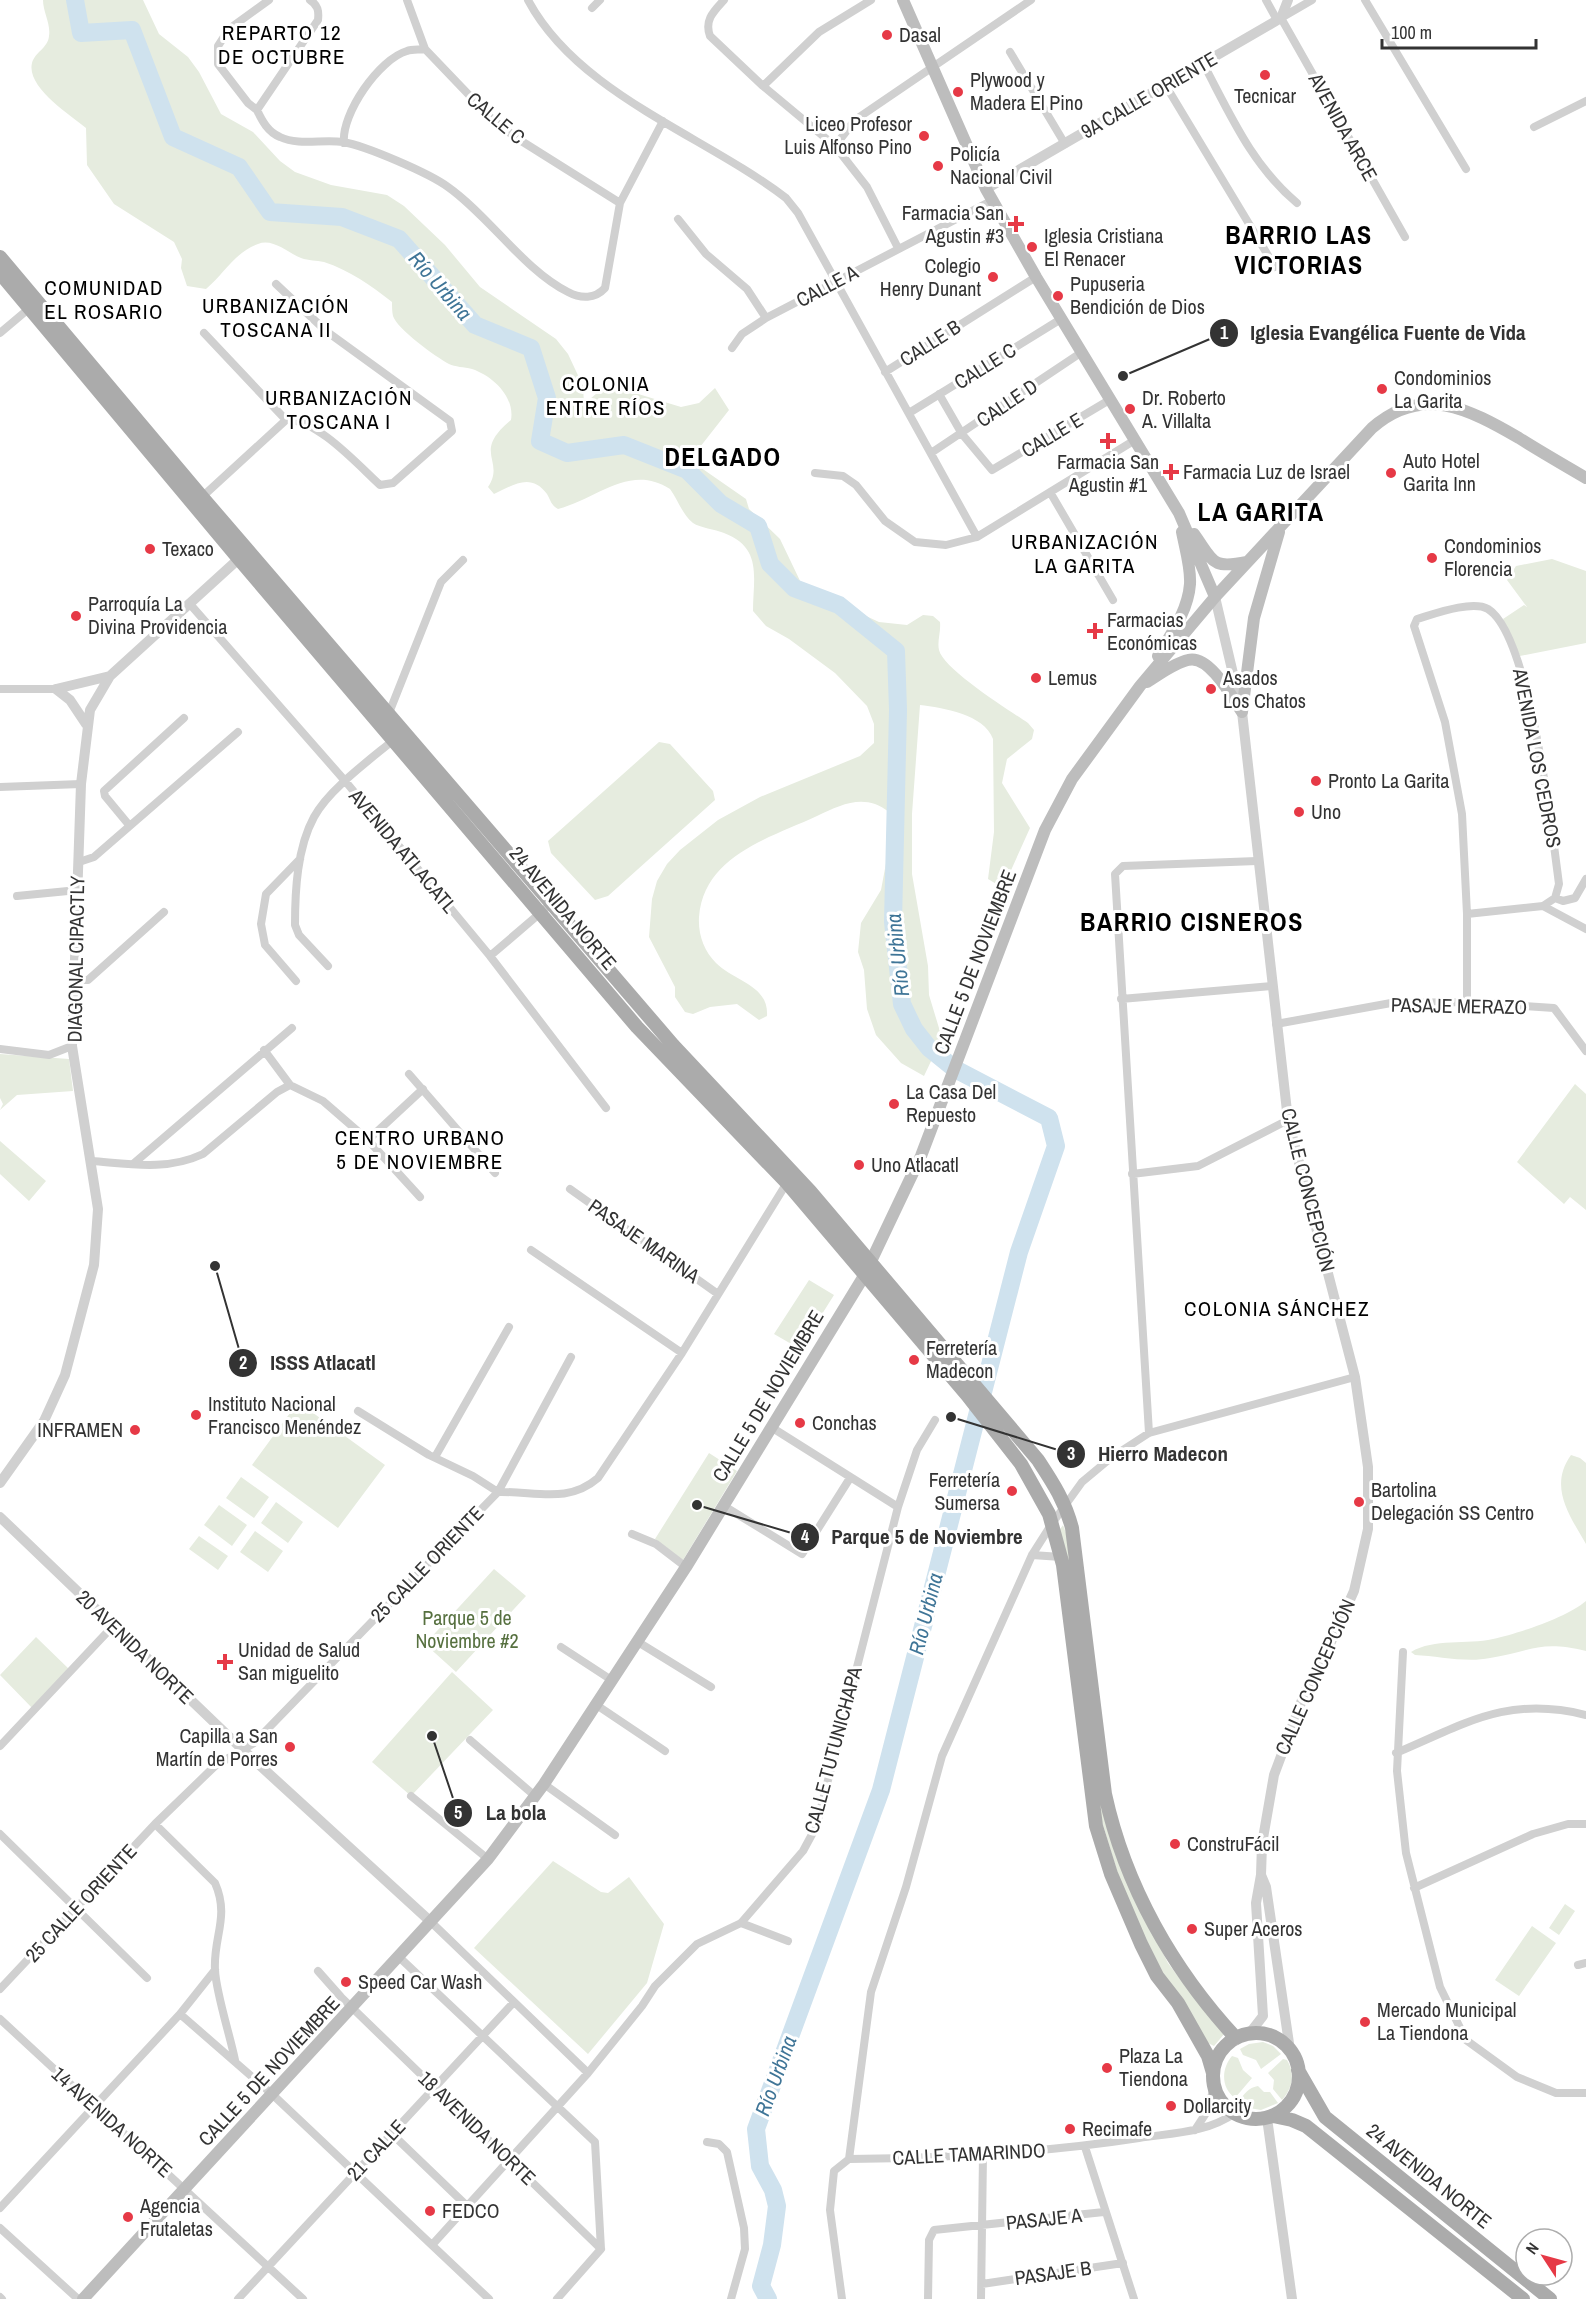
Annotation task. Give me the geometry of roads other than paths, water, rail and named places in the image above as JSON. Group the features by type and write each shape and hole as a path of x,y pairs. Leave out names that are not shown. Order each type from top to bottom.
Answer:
{"main road":[{"path":"903,0 986,189 1061,319 1112,399 1179,513 1215,562 1226,566 1247,562"},
{"path":"0,257 33,305 244,555"},
{"path":"0,273 33,305 202,497 244,555"},
{"name":"CALLE 5 DE NOVIEMBRE","path":"83,2299 488,1859 536,1797 598,1706 724,1506 872,1261 903,1197 944,1100 1045,830 1072,779 1140,686 1247,562 1371,428 1390,414 1411,407 1441,405 1477,414 1586,478"},
{"path":"1179,513 1215,597"},
{"path":"1140,686 1177,624 1188,594 1190,582 1179,513"},
{"path":"1242,712 1254,618 1281,527"},
{"name":"24 AVENIDA NORTE","path":"244,555 389,713 400,735 541,913 637,1027 872,1261 971,1379 999,1425"},
{"name":"24 AVENIDA NORTE","path":"244,555 400,735 552,903 791,1179 864,1276 967,1395 999,1425"},
{"path":"1140,686 1189,659 1200,660 1210,666 1242,712"},
{"path":"999,1425 1038,1460 1066,1504 1076,1556 1105,1794 1112,1824 1128,1868 1163,1942 1199,1997 1243,2036"},
{"path":"999,1425 1042,1498 1060,1557 1075,1651 1096,1826 1111,1874 1140,1944 1157,1976 1178,2003 1208,2056 1214,2080 1222,2102 1235,2113 1252,2119 1270,2117 1287,2106 1294,2095 1298,2070 1290,2050 1274,2037 1243,2036 1220,2053 1214,2080"},
{"name":"24 AVENIDA NORTE","path":"1298,2070 1324,2116 1550,2299"},
{"name":"24 AVENIDA NORTE","path":"1270,2117 1292,2120 1306,2127 1523,2299"}],"street":[{"path":"269,0 229,29 218,46 217,56 218,64 248,103 257,110 263,123 279,137 293,141 344,142 421,172 448,187 547,278 568,292 579,296 599,295 605,288 620,203 663,121"},
{"path":"257,110 318,20 319,12 316,4 310,0"},
{"name":"CALLE C","path":"407,0 425,49 499,124 620,203"},
{"path":"528,0 540,22 584,68 663,121 786,198 798,213 977,537"},
{"path":"592,8 600,0"},
{"path":"724,0 713,12 708,28 710,36 763,86 835,146 867,187 898,248"},
{"path":"763,86 819,32 871,0"},
{"path":"835,146 855,120 1031,0"},
{"name":"AVENIDA ARCE","path":"1266,0 1405,237"},
{"path":"1279,19 1288,0"},
{"name":"9A CALLE ORIENTE","path":"986,189 1204,65 1311,0"},
{"path":"1365,0 1466,169"},
{"path":"344,142 345,122 369,82 391,59 407,51 425,49"},
{"path":"1010,52 1065,144"},
{"path":"1204,65 1251,151 1273,183 1297,203"},
{"path":"1166,86 1275,267"},
{"path":"1534,127 1586,101"},
{"name":"CALLE A","path":"732,348 742,334 766,318 993,200"},
{"path":"678,219 706,254 747,289 766,318"},
{"name":"CALLE B","path":"885,372 1036,277"},
{"path":"202,497 286,420 297,419 311,426 380,485 393,483 452,431 450,421 326,331 276,284"},
{"path":"0,333 33,305"},
{"name":"CALLE C","path":"909,413 1061,319"},
{"path":"204,333 286,420"},
{"name":"CALLE D","path":"931,453 1082,352"},
{"path":"939,394 962,434"},
{"name":"CALLE E","path":"962,434 992,470 1112,399"},
{"path":"815,473 843,476 856,484 885,521 915,542 946,545 977,537 1135,440"},
{"path":"1050,492 1113,600"},
{"name":"DIAGONAL CIPACTLY","path":"0,1483 44,1420 65,1375 80,1327 94,1265 98,1209 72,1046 81,784 86,724 95,698 110,676 244,555"},
{"path":"389,713 441,582 463,560"},
{"name":"CALLE CONCEPCIÓN","path":"1215,597 1242,712 1288,1120 1355,1377 1368,1467 1368,1529 1363,1560 1346,1612 1305,1692 1281,1751 1268,1808 1261,1875 1266,1887 1290,2050"},
{"name":"AVENIDA ATLACATL","path":"189,603 346,782 490,956 606,1108"},
{"name":"AVENIDA LOS CEDROS","path":"1467,914 1462,814 1445,722 1415,633 1417,619 1454,609 1477,606 1488,609 1497,617 1520,660 1548,801 1559,884 1555,898"},
{"path":"0,689 56,689 110,676"},
{"path":"56,689 70,700 86,724"},
{"path":"129,825 105,796 104,791 184,718"},
{"path":"79,862 94,857 238,732"},
{"path":"328,966 296,928 300,860 314,817 324,802 400,735"},
{"path":"0,787 81,784"},
{"path":"296,981 265,945 261,924 269,889 300,860"},
{"path":"1149,1433 1115,874 1123,866 1257,861"},
{"path":"1467,1002 1467,914 1543,906 1555,898 1563,901 1575,898 1586,879"},
{"path":"17,896 78,890"},
{"path":"490,956 552,903"},
{"path":"1543,906 1586,929"},
{"path":"75,980 88,980 164,912"},
{"path":"1121,999 1272,986"},
{"name":"PASAJE MERAZO","path":"1276,1024 1391,1003 1467,1002 1554,1008 1586,1051"},
{"path":"133,1164 292,1028"},
{"path":"0,1049 49,1055 72,1046"},
{"path":"264,1050 290,1085 323,1101 368,1140 420,1197"},
{"path":"409,1074 495,1173"},
{"path":"92,1161 180,1164 202,1155 278,1092 290,1085"},
{"path":"368,1140 423,1089"},
{"path":"1132,1174 1198,1166 1288,1120"},
{"name":"25 CALLE ORIENTE","path":"0,1989 155,1824 215,1766 254,1743 498,1492 560,1494 579,1492 588,1487 611,1462 791,1179"},
{"name":"PASAJE MARINA","path":"570,1189 718,1294"},
{"path":"531,1250 682,1353"},
{"path":"435,1458 509,1326"},
{"path":"358,1411 435,1458 498,1492 571,1357"},
{"path":"842,2299 831,2210 834,2171 849,2159 871,1992 906,1887 942,1756 1032,1556 1082,1482 1149,1433 1355,1377"},
{"name":"CALLE TUTUNICHAPA","path":"432,2245 588,2073 642,2006 654,1986 691,1949 741,1923 803,1851 816,1827 898,1507 917,1450 935,1420"},
{"path":"771,1427 898,1507"},
{"path":"724,1506 802,1554 850,1478"},
{"name":"20 AVENIDA NORTE","path":"0,1517 243,1750 431,1922"},
{"path":"632,1534 656,1544 686,1567"},
{"path":"1032,1556 1060,1557"},
{"path":"0,1746 113,1626"},
{"path":"638,1642 711,1688"},
{"path":"561,1647 613,1681"},
{"path":"1403,1652 1396,1753 1406,1853 1440,1987 1466,2040 1517,2077 1556,2093 1586,2093"},
{"path":"598,1706 666,1751"},
{"path":"1396,1753 1483,1714 1516,1708 1586,1715"},
{"path":"470,1740 536,1797"},
{"path":"544,1784 615,1835"},
{"path":"411,1796 488,1859"},
{"path":"155,1824 215,1883 221,1896 223,1910 214,1970 235,2061"},
{"path":"1414,1888 1533,1834 1568,1824 1586,1824"},
{"path":"0,1834 147,1978"},
{"path":"1243,2036 1263,2016 1256,1903 1261,1875"},
{"path":"431,1922 588,2073"},
{"path":"741,1923 788,1941"},
{"path":"399,1957 595,2142 601,2249 557,2299"},
{"path":"0,2208 180,2014 214,1970"},
{"name":"18 AVENIDA NORTE","path":"318,1971 353,2008 601,2249"},
{"name":"21 CALLE","path":"238,2299 514,2002"},
{"path":"180,2014 273,2095 489,2299"},
{"name":"14 AVENIDA NORTE","path":"0,2019 303,2299"},
{"path":"1195,2130 1208,2110 1214,2080"},
{"name":"CALLE TAMARINDO","path":"849,2159 932,2158 1085,2147 1208,2128 1235,2113"},
{"path":"1270,2117 1292,2299"},
{"path":"391,2133 467,2206"},
{"path":"707,2142 719,2144 727,2152 744,2228 743,2265 731,2299"},
{"path":"1085,2147 1104,2212 1134,2299"},
{"path":"981,2299 984,2155"},
{"name":"PASAJE A","path":"928,2299 929,2240 934,2230 1104,2212"},
{"path":"0,2228 78,2299"},
{"name":"PASAJE B","path":"982,2284 1123,2263"}],"waterway":[{"name":"Río Urbina","path":"75,0 81,33 132,30 173,137 239,167 270,212 342,217 399,239 475,325 531,348 547,398 540,441 567,453 624,445 687,470 721,504 758,526 770,564 794,588 839,605 896,651 898,710 893,922 902,1004 914,1029 929,1048 955,1069 1049,1118 1056,1146 1019,1252 881,1790 756,2129 760,2166 773,2190 777,2206 772,2245 761,2286 768,2299"}],"place":[{"name":"Dasal","path":"887,35"},
{"name":"Tecnicar","path":"1265,75"},
{"name":"Plywood y Madera El Pino","path":"958,92"},
{"name":"Liceo Profesor Luis Alfonso Pino","path":"924,136"},
{"name":"Policía Nacional Civil","path":"938,166"},
{"name":"Farmacia San Agustin #3","path":"1016,224"},
{"name":"Iglesia Cristiana El Renacer","path":"1032,247"},
{"name":"Colegio Henry Dunant","path":"993,277"},
{"name":"Pupuseria Bendición de Dios","path":"1058,296"},
{"name":"Iglesia Evangélica Fuente de Vida","path":"1123,376"},
{"name":"Condominios La Garita","path":"1382,389"},
{"name":"Dr. Roberto A. Villalta","path":"1130,409"},
{"name":"Farmacia San Agustin #1","path":"1108,441"},
{"name":"Farmacia Luz de Israel","path":"1171,472"},
{"name":"Auto Hotel Garita Inn","path":"1391,473"},
{"name":"Texaco","path":"150,549"},
{"name":"Condominios Florencia","path":"1432,558"},
{"name":"Parroquía La Divina Providencia","path":"76,616"},
{"name":"Farmacias Económicas","path":"1095,631"},
{"name":"Lemus","path":"1036,678"},
{"name":"Asados Los Chatos","path":"1211,689"},
{"name":"Pronto La Garita","path":"1316,781"},
{"name":"Uno","path":"1299,812"},
{"name":"La Casa Del Repuesto","path":"894,1104"},
{"name":"Uno Atlacatl","path":"859,1165"},
{"name":"ISSS Atlacatl","path":"215,1266"},
{"name":"Ferretería Madecon","path":"914,1360"},
{"name":"Instituto Nacional Francisco Menéndez","path":"196,1415"},
{"name":"Hierro Madecon","path":"951,1417"},
{"name":"Conchas","path":"800,1423"},
{"name":"INFRAMEN","path":"135,1430"},
{"name":"Ferretería Sumersa","path":"1012,1491"},
{"name":"Bartolina Delegación SS Centro","path":"1359,1502"},
{"name":"Parque 5 de Noviembre","path":"697,1505"},
{"name":"Unidad de Salud San miguelito","path":"225,1662"},
{"name":"La bola","path":"432,1736"},
{"name":"Capilla a San Martín de Porres","path":"290,1747"},
{"name":"ConstruFácil","path":"1175,1844"},
{"name":"Super Aceros","path":"1192,1929"},
{"name":"Speed Car Wash","path":"346,1982"},
{"name":"Mercado Municipal La Tiendona","path":"1365,2022"},
{"name":"Plaza La Tiendona","path":"1107,2068"},
{"name":"Dollarcity","path":"1171,2106"},
{"name":"Recimafe","path":"1070,2129"},
{"name":"FEDCO","path":"430,2211"},
{"name":"Agencia Frutaletas","path":"128,2217"}],"district":[{"name":"REPARTO 12 DE OCTUBRE","path":"282,45"},
{"name":"BARRIO LAS VICTORIAS","path":"1299,250"},
{"name":"COMUNIDAD EL ROSARIO","path":"104,300"},
{"name":"URBANIZACIÓN TOSCANA II","path":"276,318"},
{"name":"COLONIA ENTRE RÍOS","path":"606,396"},
{"name":"URBANIZACIÓN TOSCANA I","path":"339,410"},
{"name":"DELGADO","path":"723,457"},
{"name":"LA GARITA","path":"1261,512"},
{"name":"URBANIZACIÓN LA GARITA","path":"1085,554"},
{"name":"BARRIO CISNEROS","path":"1192,922"},
{"name":"CENTRO URBANO 5 DE NOVIEMBRE","path":"420,1150"},
{"name":"COLONIA SÁNCHEZ","path":"1277,1309"}],"park label":[{"name":"Parque 5 de Noviembre #2","path":"467,1630"}]}
